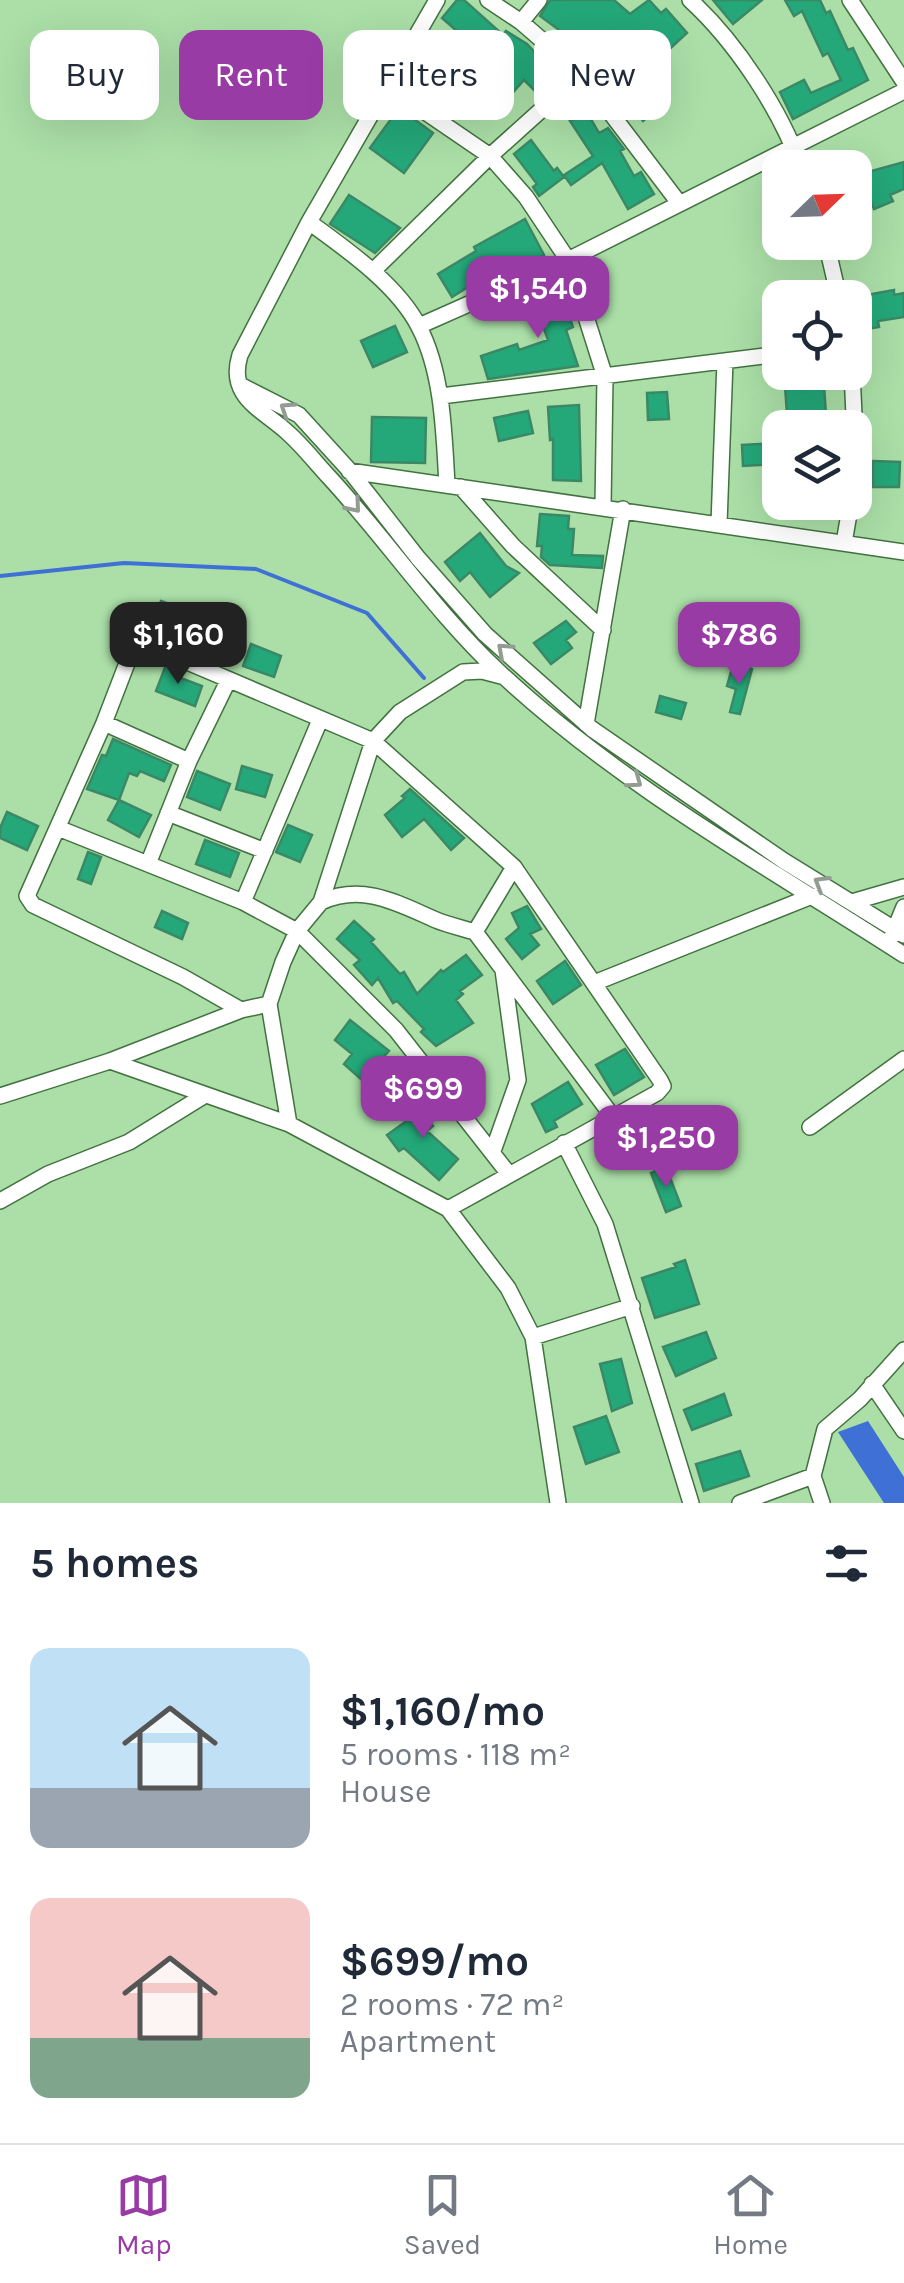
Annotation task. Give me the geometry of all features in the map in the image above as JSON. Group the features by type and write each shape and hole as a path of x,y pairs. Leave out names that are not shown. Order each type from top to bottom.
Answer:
{"street":[{"path":"422,30 437,0"},
{"path":"488,0 534,33"},
{"path":"521,22 540,0"},
{"path":"690,0 743,61 794,150"},
{"path":"850,0 904,82"},
{"path":"419,326 568,260 904,91"},
{"path":"374,270 534,116"},
{"path":"366,120 240,356 236,370 240,385 255,409 286,431 477,651 529,698 608,751 700,804 812,896 895,936"},
{"path":"437,120 490,156 526,197 568,260 605,377 603,506"},
{"path":"616,120 680,204"},
{"path":"309,222 374,270 419,326 441,396 454,486 603,630"},
{"path":"441,396 762,356"},
{"path":"720,524 726,361"},
{"path":"240,385 299,415 485,634 586,724 608,751 690,820 852,902 895,936 904,955"},
{"path":"326,474 350,471 904,552"},
{"path":"586,724 623,509"},
{"path":"844,543 848,520"},
{"path":"241,1010 183,977 33,905 27,896 104,724 134,645 144,643 373,741 514,867 664,1086 448,1209"},
{"path":"290,1124 269,1004 298,931 320,902 373,741 400,712 462,672 482,670 503,676"},
{"path":"148,864 189,761 228,681"},
{"path":"529,698 542,684"},
{"path":"243,902 320,720"},
{"path":"104,724 189,761"},
{"path":"690,820 700,804"},
{"path":"168,813 264,851"},
{"path":"58,828 243,902 298,931 396,1030 508,1173"},
{"path":"475,932 514,867"},
{"path":"852,902 904,887"},
{"path":"320,902 338,894 390,898 441,923 475,932 612,1117"},
{"path":"594,983 812,896"},
{"path":"895,936 904,907"},
{"path":"493,1150 518,1080 502,964"},
{"path":"0,1096 110,1061 241,1010 269,1004"},
{"path":"810,1127 904,1059"},
{"path":"110,1061 290,1124 448,1209 508,1288 533,1337 558,1503"},
{"path":"0,1201 48,1174 129,1142 205,1094"},
{"path":"564,1143 605,1224 691,1503"},
{"path":"533,1337 632,1306"},
{"path":"822,1503 813,1476 825,1430 860,1399 904,1350"},
{"path":"872,1384 904,1432"},
{"path":"741,1503 813,1476"}],"water":[{"path":"868,1421 904,1477 904,1503 884,1503 838,1432"}],"building":[{"path":"457,0 464,0 497,30 456,30 442,18"},
{"path":"550,0 614,0 630,14 649,0 661,13 666,9 687,33 671,48 671,30 559,30 540,16"},
{"path":"713,0 762,0 733,24"},
{"path":"785,0 820,0 826,13 830,11 848,50 853,48 868,80 793,119 780,92 804,80 811,93 841,80 828,53 823,56 802,11 794,16"},
{"path":"514,36 534,52 534,90 524,80 514,91"},
{"path":"390,120 415,120 433,133 404,173 370,148"},
{"path":"592,120 599,133 608,128 624,149 620,151 634,176 641,172 654,194 628,209 602,163 571,185 564,175 593,156 570,121"},
{"path":"531,140 554,171 557,168 564,177 539,196 533,187 537,184 514,154"},
{"path":"904,162 904,189 890,195 893,201 874,209 872,204 872,171"},
{"path":"349,195 400,228 375,253 330,224"},
{"path":"525,219 544,255 492,281 489,274 452,297 438,274 476,251 474,247"},
{"path":"557,281 573,327 566,330 578,366 488,379 481,356 517,344 519,350 548,340 530,290"},
{"path":"894,290 894,295 904,293 904,317 878,321 879,327 872,328 872,294"},
{"path":"395,326 407,352 373,367 361,341"},
{"path":"785,390 824,390 826,410 787,410"},
{"path":"667,392 669,419 648,420 647,393"},
{"path":"579,405 581,481 553,480 548,407"},
{"path":"528,411 533,433 499,441 494,418"},
{"path":"372,417 426,418 425,463 371,462"},
{"path":"762,444 762,465 743,466 742,445"},
{"path":"873,461 900,462 899,487 873,487"},
{"path":"540,514 569,516 568,529 574,529 572,555 603,556 602,568 550,565 541,557 542,546 537,546"},
{"path":"480,533 506,566 519,573 490,597 470,572 460,581 445,562"},
{"path":"161,601 196,614 185,639 151,624"},
{"path":"566,621 576,632 566,640 572,648 551,664 534,643"},
{"path":"251,644 281,656 274,677 243,666"},
{"path":"166,665 181,671 178,677 202,686 195,706 156,691"},
{"path":"742,666 752,669 740,714 730,712 736,689 727,686 732,668 741,671"},
{"path":"660,696 686,703 681,719 656,712"},
{"path":"113,739 171,765 164,781 140,771 137,776 129,773 119,800 87,789"},
{"path":"242,766 272,775 265,797 236,789"},
{"path":"197,771 230,784 220,810 187,797"},
{"path":"410,789 464,838 451,850 424,819 402,837 385,815"},
{"path":"119,800 151,815 139,837 108,820"},
{"path":"7,812 38,826 27,850 0,838"},
{"path":"288,825 312,835 300,862 276,852"},
{"path":"205,840 239,853 230,877 196,864"},
{"path":"88,852 101,857 91,884 78,879"},
{"path":"527,906 541,929 530,934 539,945 522,959 506,939 519,928 512,913"},
{"path":"162,911 188,923 182,939 155,927"},
{"path":"354,921 374,939 371,942 400,974 404,972 417,994 441,970 466,955 482,975 460,991 463,994 456,1000 473,1023 436,1046 397,1001 393,1003 378,978 372,985 354,965 360,960 337,939"},
{"path":"565,961 581,985 553,1004 537,981"},
{"path":"350,1020 389,1051 362,1080 344,1064 352,1054 335,1040"},
{"path":"625,1049 644,1077 614,1095 596,1065"},
{"path":"568,1082 582,1104 554,1121 557,1127 546,1132 532,1104"},
{"path":"426,1095 432,1103 422,1111 433,1126 427,1131 458,1159 439,1180 404,1148 399,1151 387,1135 412,1117 406,1109"},
{"path":"666,1167 681,1206 666,1212 651,1173"},
{"path":"685,1260 699,1304 655,1318 642,1278"},
{"path":"706,1332 716,1358 676,1376 663,1347"},
{"path":"621,1359 632,1403 612,1411 600,1364"},
{"path":"724,1394 731,1415 692,1430 684,1410"},
{"path":"606,1416 619,1452 586,1464 574,1427"},
{"path":"740,1451 749,1476 704,1491 696,1464"}],"waterway":[{"path":"0,576 124,563 256,569 367,613 424,678"}]}
